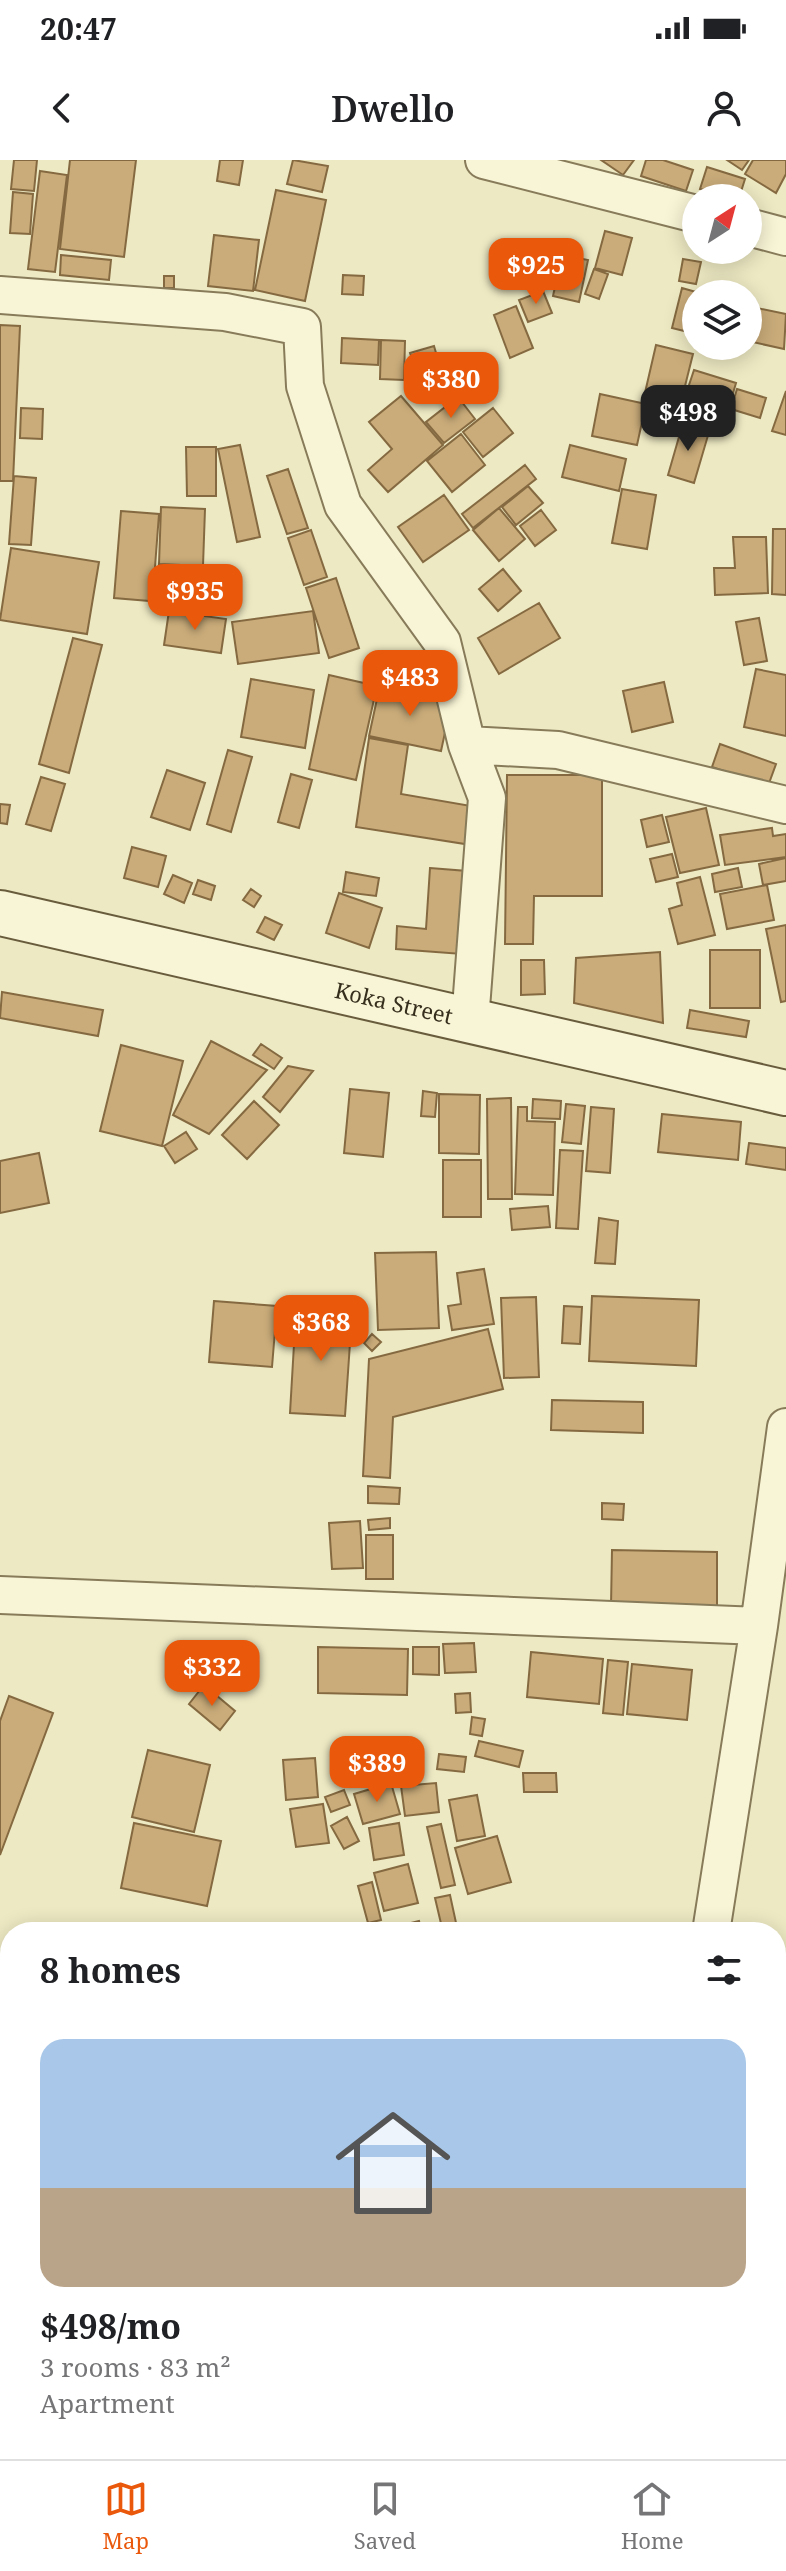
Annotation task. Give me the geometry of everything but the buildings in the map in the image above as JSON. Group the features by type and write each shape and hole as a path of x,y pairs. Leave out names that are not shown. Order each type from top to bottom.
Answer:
{"main road":[{"name":"Koka Street","path":"0,913 786,1093"}],"street":[{"path":"484,160 682,210"},
{"path":"762,231 786,237"},
{"path":"0,295 225,312 302,327 305,386 343,505 442,642 467,745 487,798 470,1021"},
{"path":"467,745 558,750 786,805"},
{"path":"713,1922 759,1626 786,1427"},
{"path":"0,1595 759,1626"}]}
